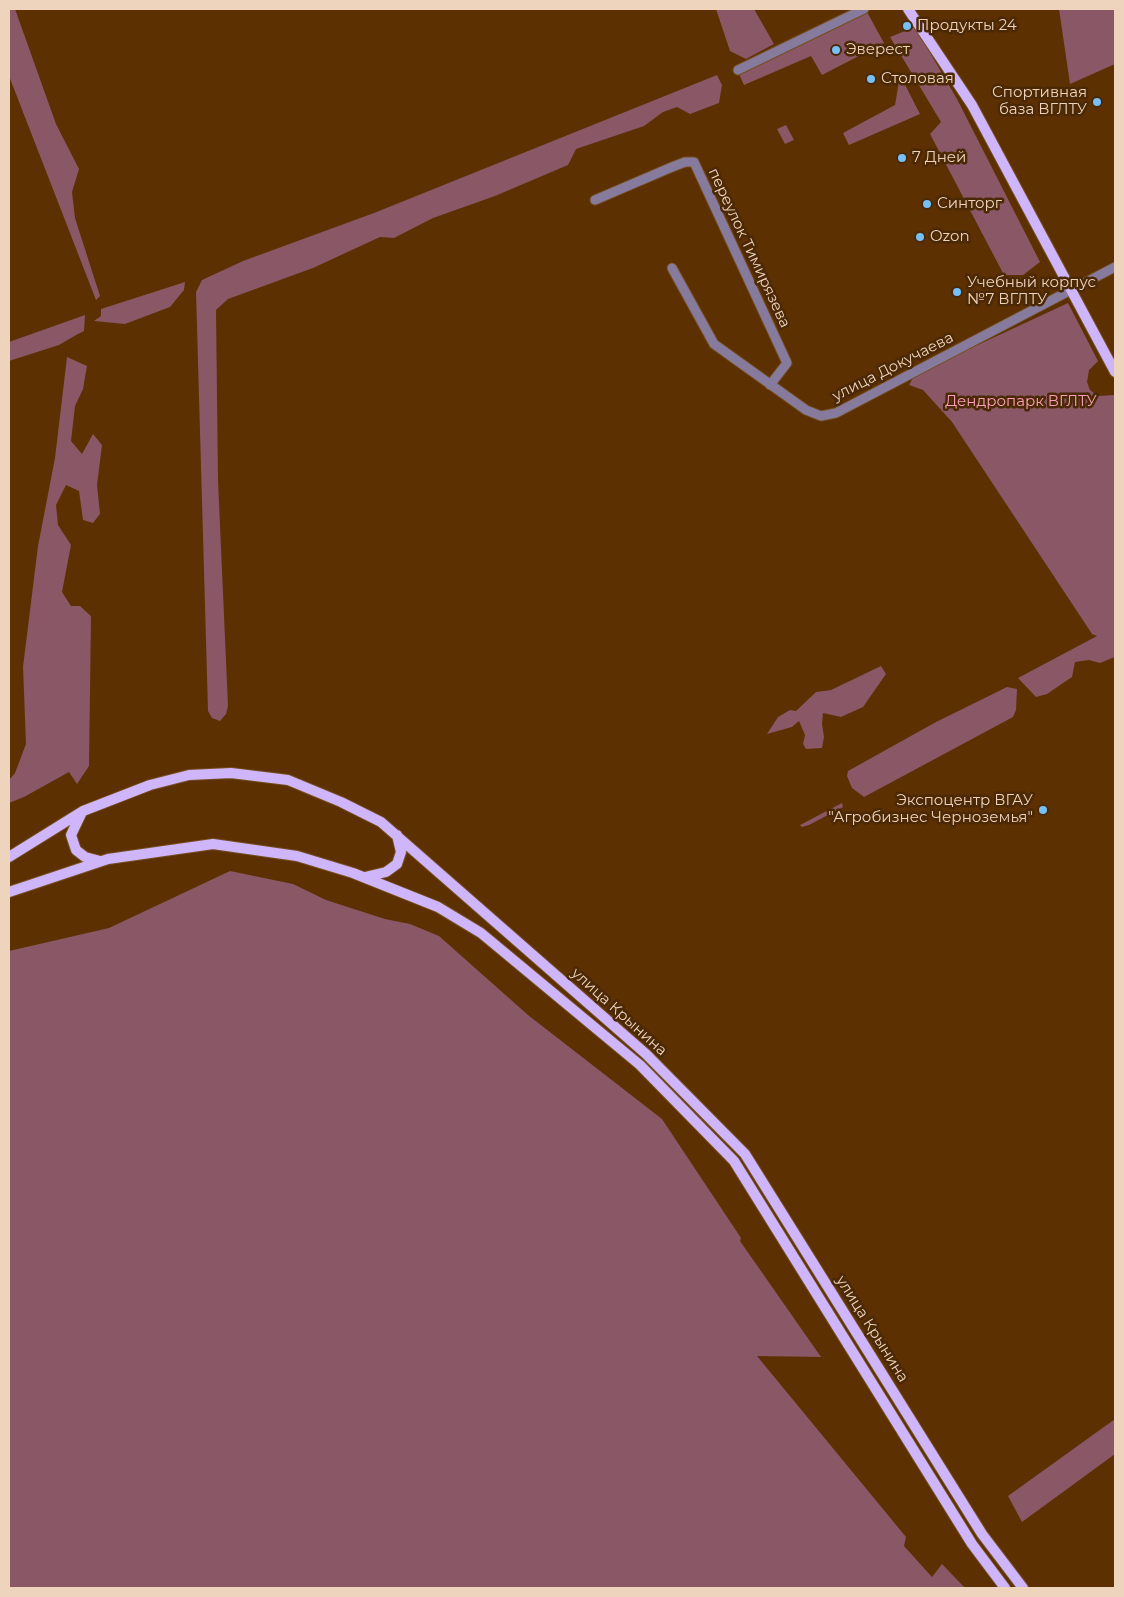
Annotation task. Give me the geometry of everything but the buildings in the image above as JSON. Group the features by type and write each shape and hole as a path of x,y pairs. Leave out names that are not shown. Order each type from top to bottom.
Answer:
{"main road":[{"path":"908,9 972,105 1115,372"},
{"name":"улица Крынина","path":"9,857 83,811 150,785 188,775 231,773 288,780 341,802 381,822 646,1054 745,1154 982,1534 1023,1588"},
{"path":"83,811 71,835 76,850 85,857 101,861"},
{"path":"365,877 386,872 397,864 401,852 397,835"},
{"name":"улица Крынина","path":"9,892 101,861 213,844 297,856 365,877 438,907 481,933 640,1065 734,1161 972,1544 1005,1588"}],"street":[{"path":"738,70 864,9"},
{"name":"переулок Тимирязева","path":"595,200 685,162 694,162 787,363 770,385"},
{"name":"улица Докучаева","path":"672,268 714,344 806,410 821,416 836,413 1115,268"}],"green space":[{"path":"9,9 15,9 56,124 79,169 72,192 75,218 100,296 96,300 9,76"},
{"path":"716,9 754,9 774,44 746,59 730,51"},
{"path":"1059,9 1115,9 1115,64 1070,84"},
{"path":"867,12 884,43 822,75 811,56 744,85 739,74"},
{"path":"915,27 957,99 1040,262 1023,275 1004,275 930,134 941,122 890,37"},
{"path":"717,75 722,85 719,103 690,114 677,107 663,112 644,126 576,149 568,165 495,196 433,218 394,238 380,237 313,268 228,299 216,310 218,480 228,706 226,714 220,721 212,718 208,711 196,292 202,280 243,261 374,213"},
{"path":"900,75 920,114 849,145 843,133 895,105"},
{"path":"786,125 794,140 785,144 777,129"},
{"path":"185,282 184,290 170,307 125,324 94,321 101,316 101,309"},
{"name":"Дендропарк ВГЛТУ","path":"1068,303 1098,361 1089,370 1087,382 1090,390 1098,396 1115,395 1115,657 1100,663 1089,660 1075,662 1072,677 1047,694 1036,697 1018,678 1097,636 1092,634 952,422 923,390 909,385 915,374"},
{"path":"85,315 84,331 59,345 9,361 9,342"},
{"path":"67,357 87,366 83,389 75,406 71,441 82,454 93,434 102,445 97,485 100,514 93,523 83,520 79,491 66,485 56,505 58,525 71,545 62,592 71,606 80,606 91,616 89,766 77,784 69,772 24,797 9,803 9,780 15,773 26,744 23,667 38,546 55,458"},
{"path":"881,666 886,674 863,707 841,717 823,713 824,737 822,748 806,749 803,744 805,735 799,721 792,727 767,734 778,717 790,710 796,711 816,692 831,690"},
{"path":"1007,687 1017,689 1016,710 1013,717 864,797 852,788 847,776 848,771 936,722"},
{"path":"842,803 843,807 809,825 802,827 800,825"},
{"path":"230,871 293,884 326,900 385,919 410,924 439,936 528,1015 662,1119 741,1238 740,1241 821,1357 757,1356 906,1537 904,1546 932,1577 942,1564 965,1588 9,1588 9,951 109,928"},
{"path":"1115,1419 1115,1454 1022,1522 1008,1496"}],"place":[{"name":"Продукты 24","path":"907,26"},
{"name":"Эверест","path":"836,50"},
{"name":"Столовая","path":"871,79"},
{"name":"Спортивная база ВГЛТУ","path":"1097,102"},
{"name":"7 Дней","path":"902,158"},
{"name":"Синторг","path":"927,204"},
{"name":"Ozon","path":"920,237"},
{"name":"Учебный корпус №7 ВГЛТУ","path":"957,292"},
{"name":"Экспоцентр ВГАУ \"Агробизнес Черноземья\"","path":"1043,810"}]}
